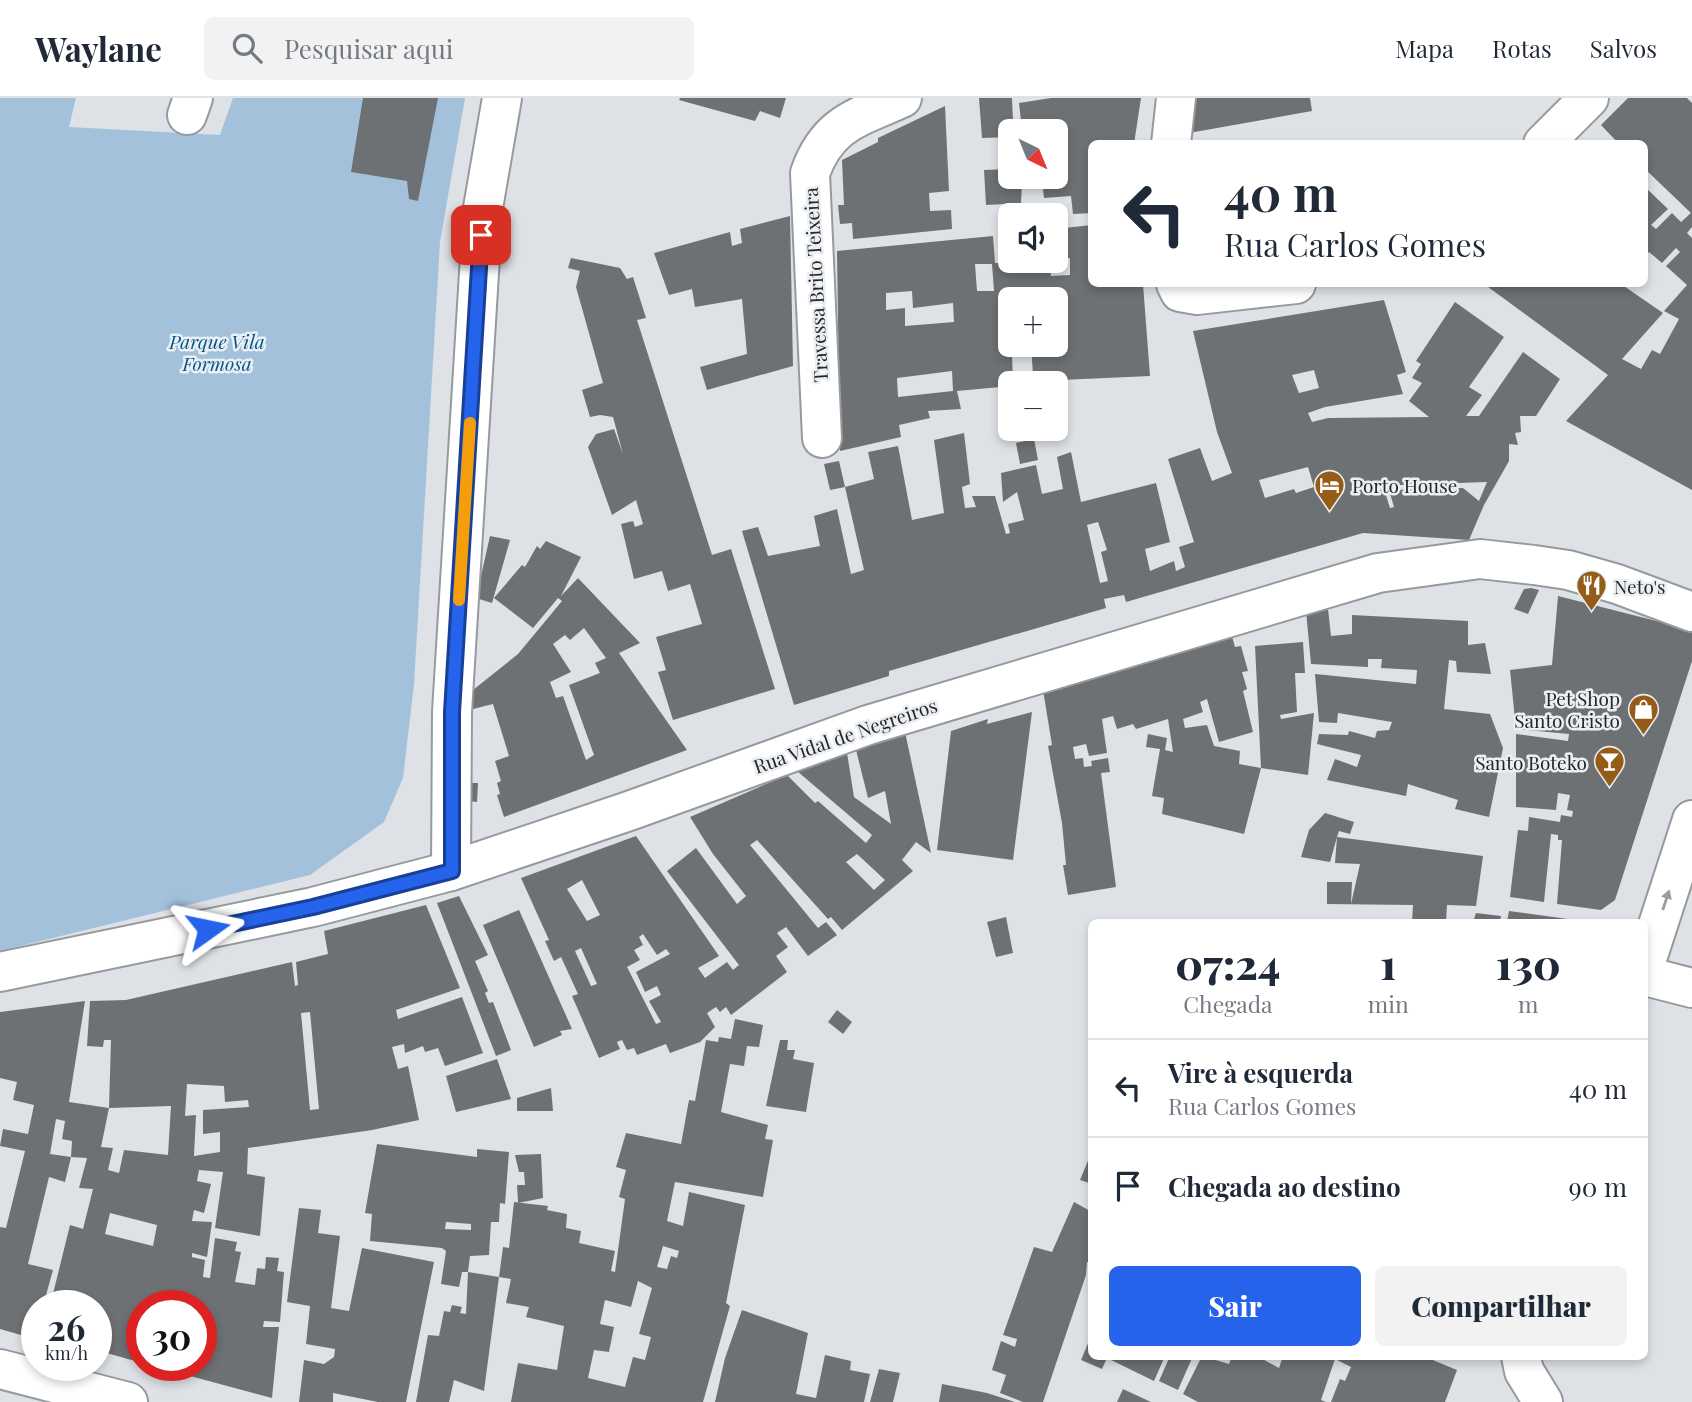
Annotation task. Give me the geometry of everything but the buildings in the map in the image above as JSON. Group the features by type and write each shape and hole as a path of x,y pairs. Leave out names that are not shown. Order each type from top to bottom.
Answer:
{"street":[{"path":"452,871 452,712 483,208 502,98"},
{"name":"Travessa Brito Teixeira","path":"822,438 810,173 819,148 844,125 902,98"},
{"path":"1171,140 1176,98"},
{"path":"1547,140 1589,98"},
{"path":"1178,288 1197,295 1269,287"},
{"name":"Rua Vidal de Negreiros","path":"0,972 313,907 452,871 629,811 868,724 1378,573 1480,559 1534,565 1568,570 1616,584 1692,612"},
{"path":"1648,956 1692,820"},
{"path":"1648,977 1692,988"},
{"path":"1522,1360 1524,1371 1543,1402"},
{"path":"0,1368 128,1402"}],"green space":[{"name":"Parque Vila Formosa","path":"0,98 76,98 69,127 220,135 233,98 465,98 440,242 414,684 403,778 384,822 310,875 0,951"}],"slow traffic":[{"path":"459,600 470,423"}],"place":[{"name":"Porto House","path":"1329,512"},
{"name":"Neto's","path":"1591,613"},
{"name":"Pet Shop Santo Cristo","path":"1643,736"},
{"name":"Santo Boteko","path":"1610,789"}],"route":[{"path":"208,929 313,907 452,871 452,712 481,235"}]}
